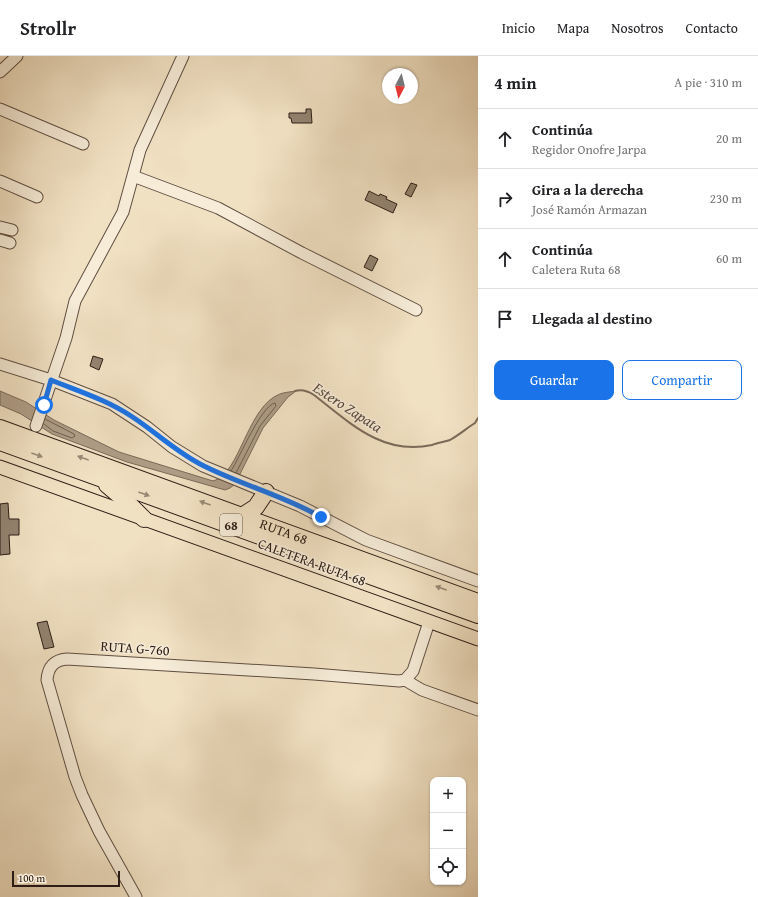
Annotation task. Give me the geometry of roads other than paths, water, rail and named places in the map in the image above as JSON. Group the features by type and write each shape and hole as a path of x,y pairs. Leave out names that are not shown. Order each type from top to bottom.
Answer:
{"highway":[{"name":"RUTA 68","path":"0,428 478,602"},
{"name":"RUTA 68","path":"0,442 478,614"},
{"path":"95,476 118,494 144,519"},
{"path":"242,516 256,507 266,492"}],"main road":[{"name":"CALETERA RUTA 68","path":"0,467 478,639"}],"street":[{"path":"0,72 17,56"},
{"path":"36,426 66,338 76,301 123,212 140,150 183,56"},
{"path":"0,109 83,144"},
{"path":"133,176 218,208 302,253 416,310"},
{"path":"0,181 37,197"},
{"path":"0,227 12,230"},
{"path":"0,364 51,380 112,404 147,427 172,447 221,474 300,506 366,540 478,581"},
{"path":"429,622 413,671 405,680 422,690 478,710"},
{"name":"RUTA G-760","path":"136,897 90,813 75,777 47,680 49,670 54,663 67,659 328,675 392,681 405,680"}],"water":[{"path":"0,391 26,402 54,420 119,452 213,481 222,476 230,467 251,425 259,412 269,401 280,394 296,391 288,397 263,428 235,484 225,490 127,462 52,434 21,414 0,405"}],"waterway":[{"name":"Estero Zapata","path":"295,391 307,391 368,435 398,446 414,447 432,445 450,440 475,423 478,418"}]}
